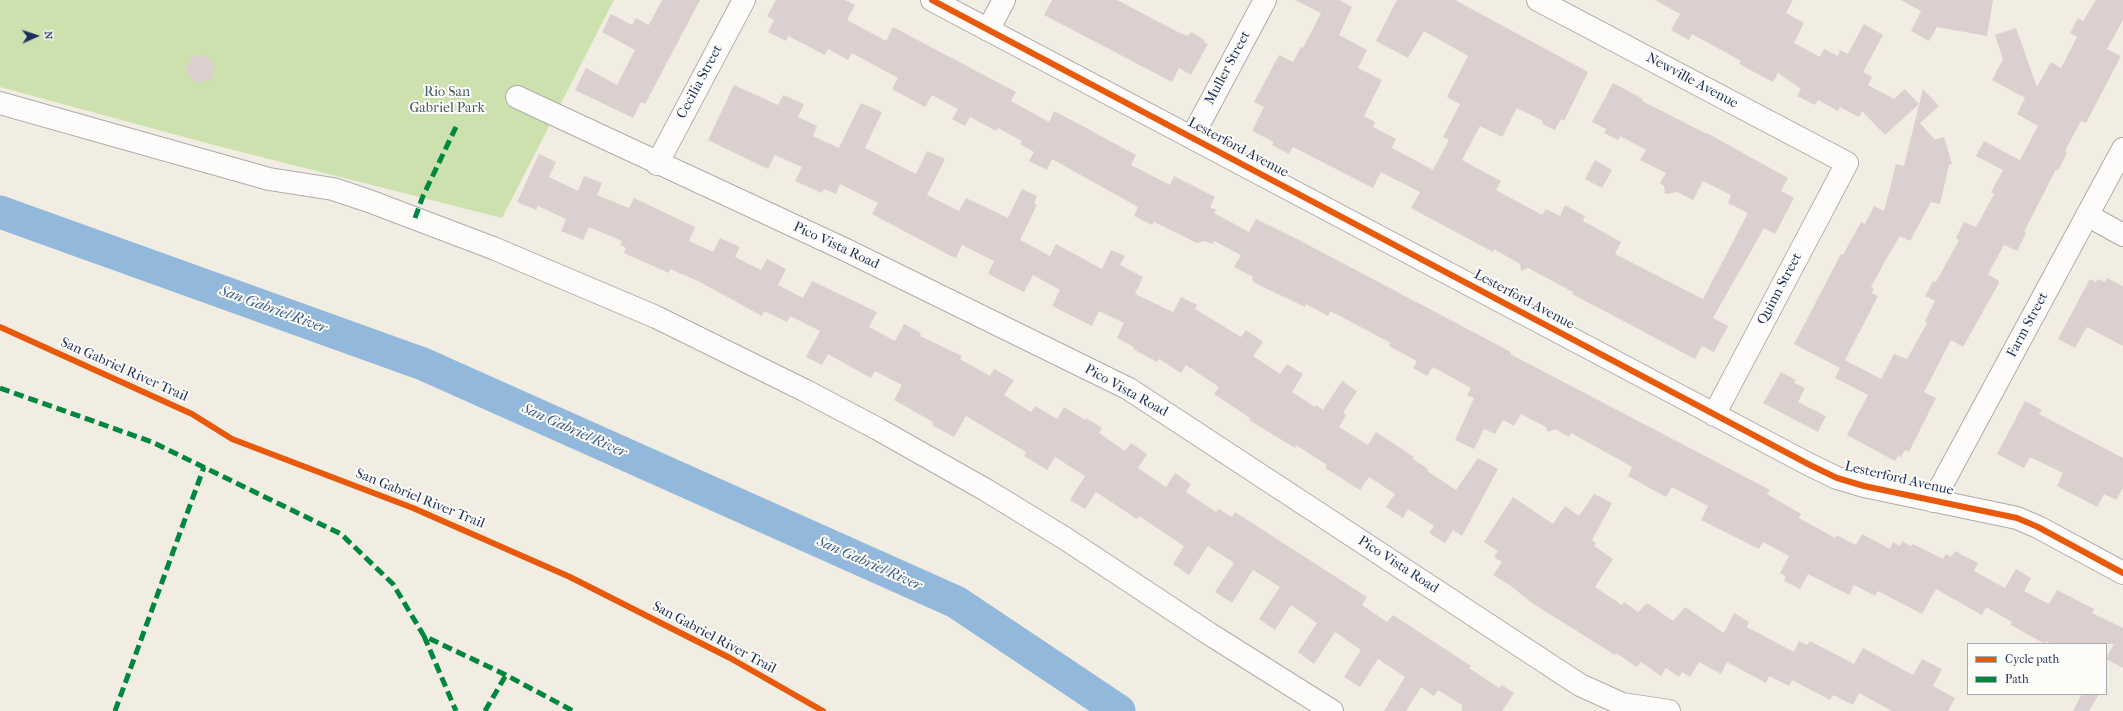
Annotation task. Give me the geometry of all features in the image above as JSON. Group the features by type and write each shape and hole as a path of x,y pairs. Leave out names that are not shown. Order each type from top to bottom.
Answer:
{"street":[{"name":"Cecilia Street","path":"657,164 744,0"},
{"name":"Lesterford Avenue","path":"932,0 1714,415 1837,478 1864,486 2017,518 2038,527 2123,573"},
{"path":"988,30 1004,0"},
{"name":"Muller Street","path":"1192,137 1265,0"},
{"name":"Newville Avenue","path":"1538,0 1847,163"},
{"name":"Pico Vista Road","path":"517,97 554,116 865,260 1140,395 1580,685 1612,700 1643,710 1669,711"},
{"path":"0,103 269,179 333,189 493,248 656,317 806,390 986,490 1066,539 1208,633 1332,711"},
{"name":"Farm Street","path":"1933,501 2123,150"},
{"name":"Quinn Street","path":"1714,415 1847,163"},
{"path":"2087,215 2123,235"}],"green space":[{"name":"Rio San Gabriel Park","path":"0,0 614,0 502,218 210,144 0,87"}],"building":[{"path":"662,0 700,0 645,104 641,102 633,118 575,90 586,68 617,85 635,50 602,32 611,14 632,25 636,18 649,25"},
{"path":"776,0 845,0 855,5 847,20 886,41 893,27 1016,92 1011,101 1049,122 1054,111 1077,123 1136,155 1131,165 1170,185 1174,176 1215,197 1210,207 1216,210 1214,213 1249,232 1256,219 1297,239 1511,352 1510,354 1770,490 1767,494 1801,514 1799,518 1835,538 1836,535 1856,545 1862,534 1890,549 1893,542 1900,546 1902,541 1911,546 1913,544 1943,559 1946,554 1951,557 1955,551 1978,563 1974,571 2005,588 2016,569 2031,578 2024,591 2049,604 2057,590 2094,609 2092,613 2123,628 2123,668 2107,660 2114,644 2050,643 2046,641 2045,643 2043,643 2011,625 2012,622 1986,607 1982,615 1936,589 1922,614 1878,591 1875,596 1854,585 1849,595 1808,574 1800,589 1784,581 1786,577 1780,573 1789,556 1763,542 1759,549 1701,520 1708,506 1672,487 1666,497 1628,476 1632,467 1571,433 1569,437 1555,429 1548,432 1546,427 1521,414 1514,426 1503,420 1495,434 1484,429 1474,449 1455,440 1474,398 1467,395 1471,388 1433,367 1427,376 1413,368 1417,361 1389,346 1391,343 1330,311 1328,316 1306,304 1305,307 1255,283 1252,280 1253,277 1234,267 1241,255 1214,241 1212,244 1205,241 1197,243 1154,222 1152,225 1134,216 1138,207 1052,159 1047,170 1029,161 1034,152 1020,144 1022,141 998,128 996,131 970,117 965,126 952,119 958,109 932,95 925,107 892,89 898,78 852,53 848,60 828,49 825,55 788,36 786,41 768,32 774,20 767,16"},
{"path":"1052,0 1117,0 1178,32 1188,36 1191,32 1205,40 1204,42 1208,44 1191,75 1179,68 1172,82 1044,15"},
{"path":"1295,0 1339,0 1352,7 1339,35 1367,50 1358,68 1382,80 1364,116 1375,122 1373,127 1396,139 1392,148 1433,170 1449,140 1443,137 1460,104 1447,97 1468,56 1424,31 1408,58 1376,41 1397,0 1455,0 1588,72 1564,121 1561,119 1555,130 1542,124 1543,121 1517,108 1502,137 1480,126 1462,160 1501,181 1496,190 1542,215 1546,209 1560,216 1565,205 1585,216 1583,221 1621,242 1615,254 1703,299 1748,213 1728,203 1731,195 1703,181 1693,200 1677,192 1665,194 1664,186 1660,183 1666,173 1640,160 1646,150 1620,136 1618,140 1604,133 1606,129 1592,122 1613,83 1643,99 1642,101 1707,133 1788,178 1781,191 1794,198 1775,234 1764,228 1713,318 1728,326 1714,352 1702,346 1695,359 1572,294 1573,292 1528,268 1521,271 1520,264 1494,249 1493,252 1411,208 1420,192 1381,172 1373,188 1293,147 1289,154 1272,145 1274,142 1252,131 1264,107 1254,102 1279,55 1293,62 1301,47 1303,48 1321,13"},
{"path":"1655,0 1793,0 1786,13 1804,23 1794,43 1820,57 1824,49 1838,56 1840,50 1848,54 1864,24 1883,35 1863,72 1872,77 1868,85 1894,99 1905,89 1919,104 1885,135 1862,111 1859,117 1840,107 1838,111 1818,100 1815,105 1797,96 1801,89 1778,73 1773,82 1739,64 1741,61 1692,34 1689,40 1671,30 1680,14"},
{"path":"1901,0 1993,0 1987,36 1937,27 1929,41 1911,31 1921,11"},
{"path":"2096,0 2123,0 2123,20 2107,49 2121,56 2086,123 2081,121 2065,151 2067,153 2058,171 2056,169 2024,232 2026,233 2017,251 2004,245 1988,274 1999,281 1999,283 1963,347 1951,340 1924,392 1936,398 1909,452 1905,450 1901,457 1898,456 1895,461 1847,435 1868,395 1835,378 1840,368 1794,344 1841,254 1843,255 1861,222 1865,224 1874,206 1884,211 1896,164 1904,166 1923,89 1939,106 1920,123 1935,140 1944,137 1952,164 1949,165 1940,204 1931,202 1910,241 1900,236 1885,261 1871,287 1874,289 1872,293 1878,296 1845,360 1881,379 1894,354 1907,359 1927,323 1925,321 1935,301 1925,296 1933,281 1936,282 1959,240 1956,238 1964,222 1976,227 1994,194 1991,192 2003,170 1976,156 1984,141 2020,160 2038,126 2017,114 2025,98 1992,80 2003,59 1995,35 2016,28 2037,87 2051,62 2061,68 2077,37 2070,33 2078,18 2083,21"},
{"path":"206,55 215,66 210,80 196,83 186,72 191,57"},
{"path":"734,85 778,105 783,95 804,104 798,117 817,126 813,136 839,148 861,103 882,112 865,148 916,174 927,151 945,159 927,195 959,211 966,198 1008,218 1022,189 1037,196 1034,204 1037,205 1020,240 1050,256 1056,244 1102,269 1111,250 1125,256 1120,265 1143,277 1135,294 1173,312 1181,297 1197,305 1195,309 1241,337 1246,330 1263,342 1253,356 1280,374 1287,364 1303,374 1292,392 1315,407 1316,405 1323,410 1342,381 1357,391 1343,413 1346,415 1339,427 1368,445 1376,432 1414,457 1413,459 1428,469 1427,471 1456,490 1478,458 1498,469 1462,536 1453,530 1445,543 1429,533 1434,526 1408,509 1403,518 1386,507 1395,494 1369,477 1360,490 1325,468 1327,465 1296,445 1295,448 1249,420 1250,418 1214,394 1219,387 1186,365 1181,373 1159,359 1157,362 1133,349 1134,347 1117,338 1124,323 1099,311 1092,326 1052,306 1060,290 1033,275 1024,292 988,274 994,261 962,245 956,258 951,256 872,214 878,203 840,184 836,194 824,189 822,193 795,181 802,167 775,155 768,169 708,140"},
{"path":"539,154 556,162 549,177 578,191 584,176 602,183 597,195 629,208 634,198 695,227 689,241 713,252 720,238 740,247 735,257 761,270 767,259 786,269 778,285 803,298 812,281 877,312 869,327 895,341 904,324 921,333 920,336 962,356 960,359 990,376 994,369 1014,380 1004,395 1031,412 1035,406 1057,419 1064,407 1085,420 1086,418 1102,428 1099,433 1125,451 1131,443 1147,454 1138,468 1166,487 1175,473 1191,484 1186,492 1216,512 1219,509 1232,517 1235,512 1367,597 1362,605 1387,622 1393,615 1471,666 1469,668 1499,688 1502,685 1514,693 1502,711 1462,711 1462,705 1438,690 1434,696 1421,687 1406,711 1384,711 1405,677 1378,659 1360,687 1344,677 1361,650 1335,632 1314,664 1298,652 1317,623 1291,605 1275,630 1259,619 1280,587 1253,570 1232,603 1215,592 1234,563 1208,546 1189,575 1173,564 1184,546 1139,516 1137,519 1096,492 1085,509 1070,500 1085,476 1055,457 1047,470 1024,456 1026,452 966,416 954,437 932,425 933,422 894,400 902,385 875,371 871,378 828,354 822,365 806,357 820,331 790,316 787,322 764,311 762,316 698,281 670,269 669,273 624,253 626,248 620,245 622,241 589,227 583,240 561,231 566,219 538,206 536,210 517,202"},
{"path":"1595,160 1612,170 1602,188 1585,179"},
{"path":"2107,278 2123,286 2123,346 2087,327 2075,348 2058,339 2090,279 2096,282 2098,279 2105,282"},
{"path":"1781,372 1796,380 1794,383 1805,388 1798,402 1826,416 1818,432 1763,403"},
{"path":"2025,401 2042,410 2039,414 2123,458 2123,488 2116,500 2104,494 2097,507 2057,486 2063,473 2030,457 2024,468 1997,454"},
{"path":"1594,494 1612,503 1592,540 1596,543 1594,546 1613,559 1595,587 1622,605 1624,602 1638,612 1647,603 1673,621 1685,607 1724,633 1734,613 1749,622 1747,627 1794,652 1799,641 1807,645 1810,641 1854,664 1863,648 1913,675 1922,659 1942,669 1933,686 1955,698 1948,711 1892,711 1859,693 1853,705 1833,695 1830,700 1792,680 1789,686 1769,676 1766,683 1727,662 1721,674 1699,662 1690,677 1682,672 1679,677 1666,668 1661,676 1641,662 1637,667 1616,653 1615,655 1532,603 1511,586 1493,575 1502,562 1494,557 1498,551 1484,542 1513,497 1553,524 1565,506 1579,516"},
{"path":"2081,695 2098,695 2089,711 2073,711"}],"waterway":[{"name":"San Gabriel River","path":"0,212 423,364 956,602 1119,711"}],"marked path":[{"path":"415,218 423,196 456,127"},
{"path":"0,388 152,442 341,534 393,584 424,636 506,675 573,711"},
{"path":"115,711 204,467"},
{"path":"424,636 456,711"},
{"path":"485,711 506,675"}],"cycle path":[{"path":"932,0 1837,478 1864,486 2017,518 2038,527 2123,573"},
{"name":"San Gabriel River Trail","path":"0,327 192,414 232,439 413,508 570,577 730,658 823,711"}]}
